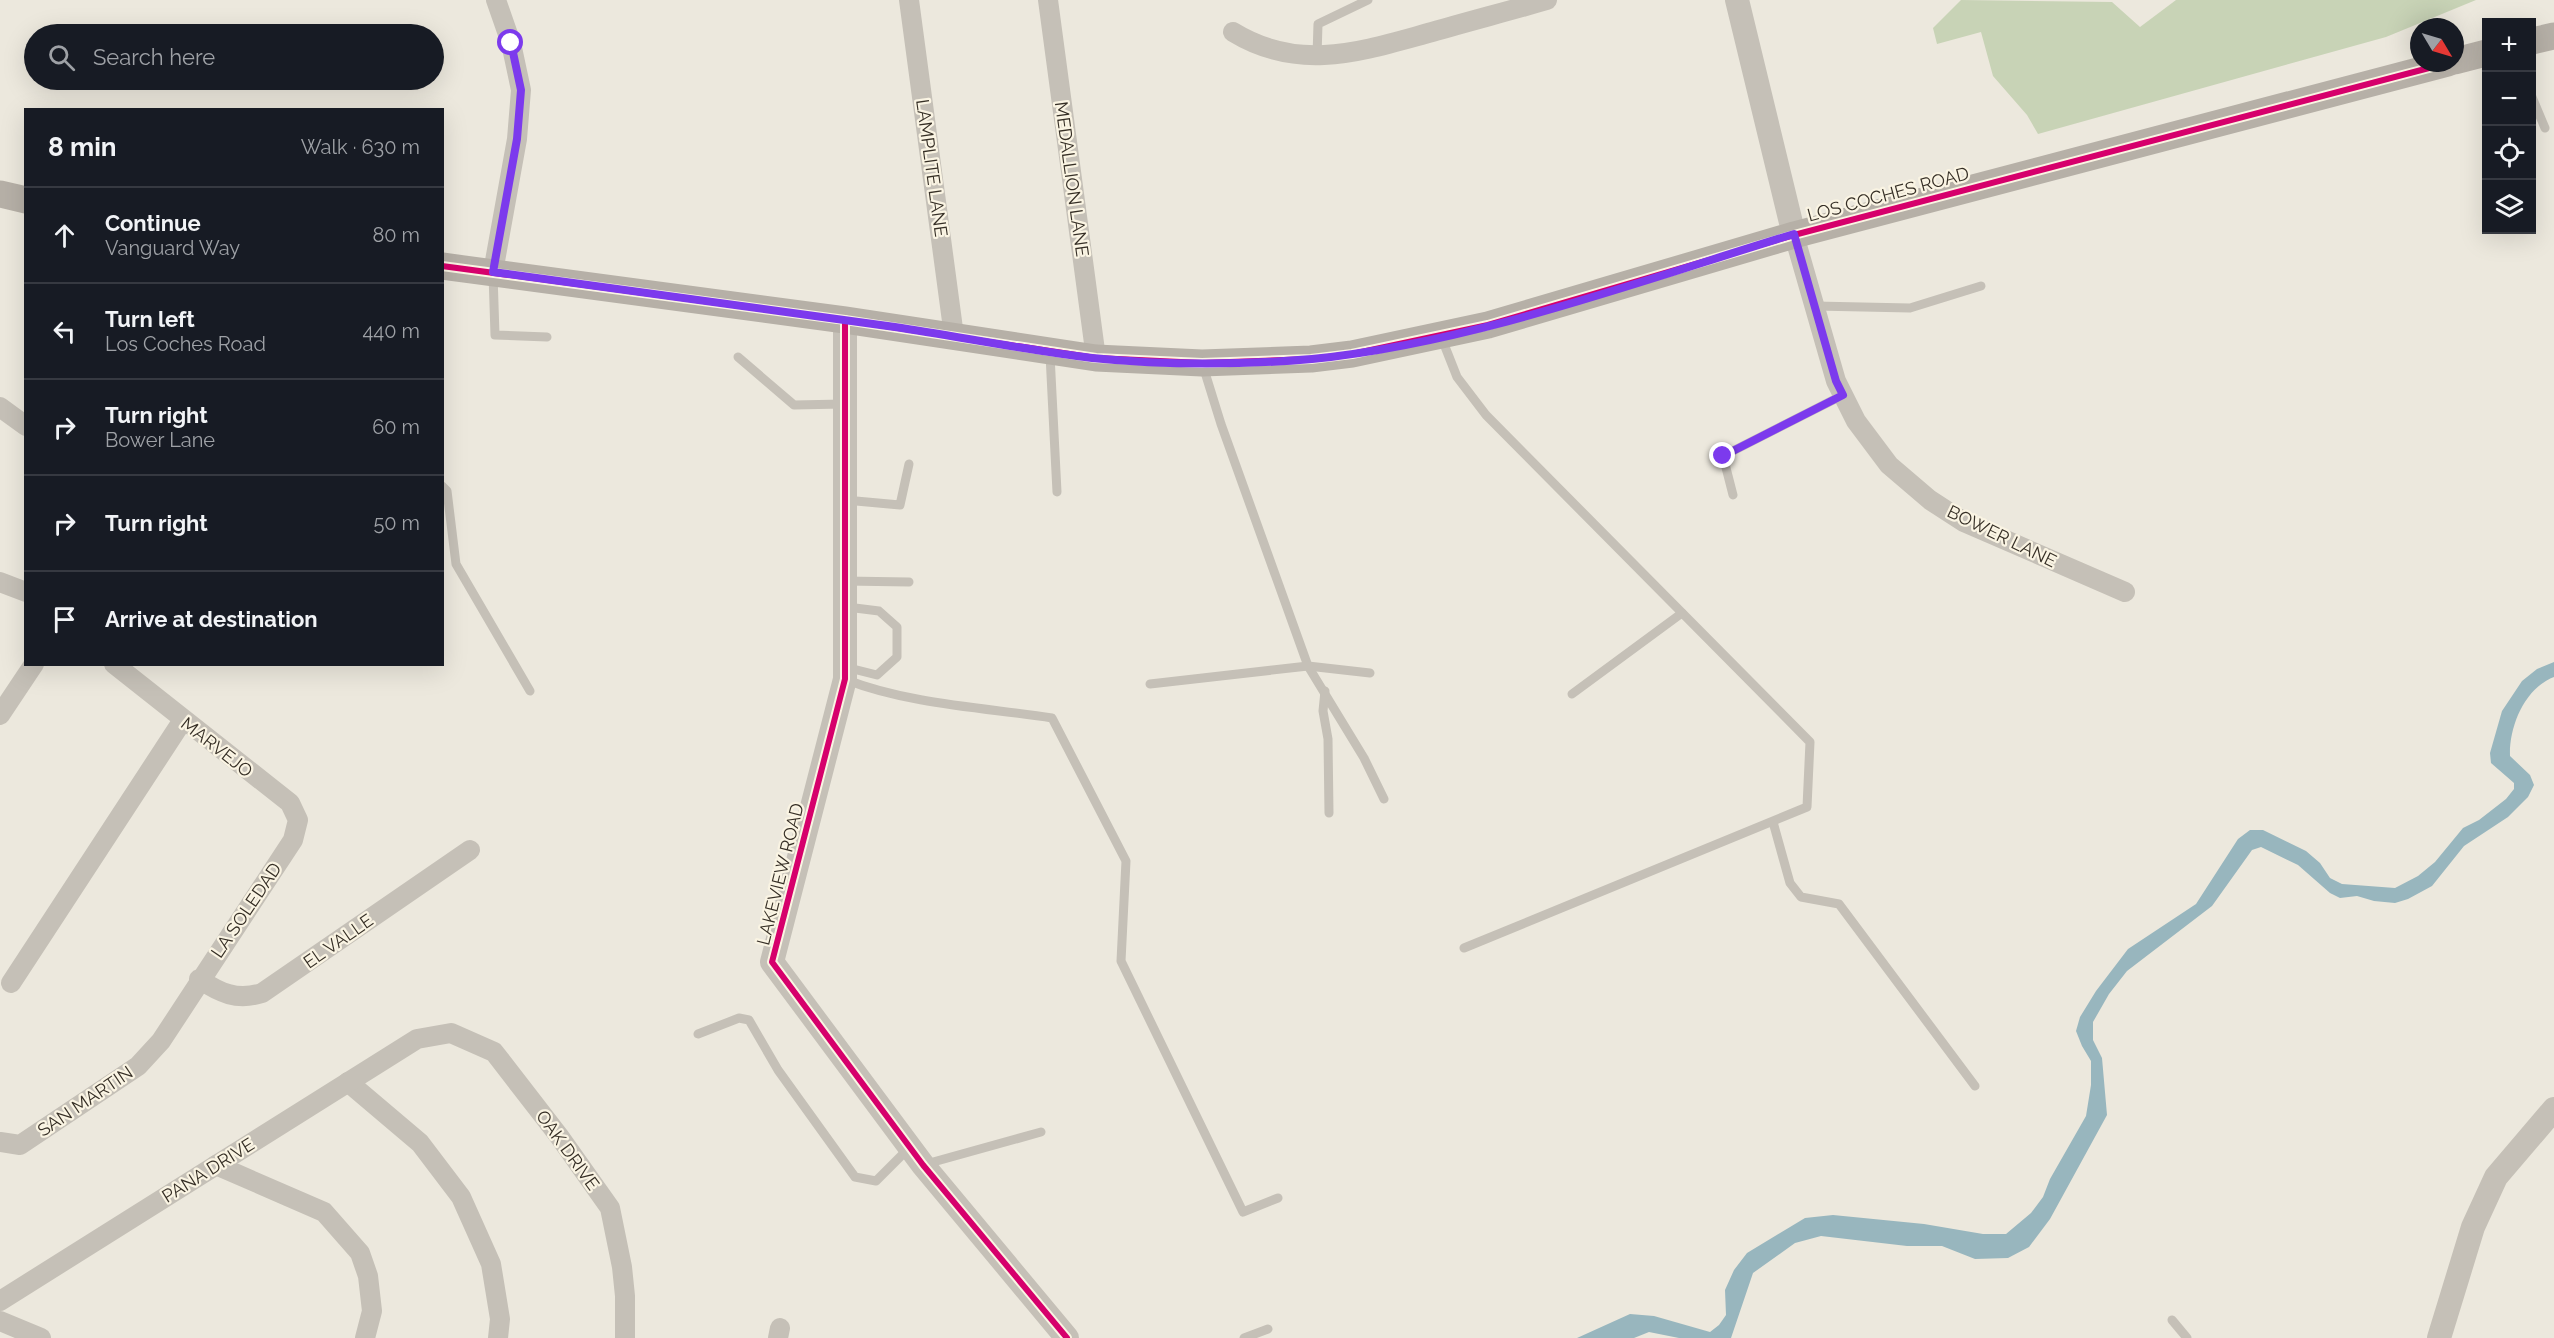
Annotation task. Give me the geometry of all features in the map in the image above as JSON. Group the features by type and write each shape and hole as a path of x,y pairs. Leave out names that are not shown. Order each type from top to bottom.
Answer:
{"main road":[{"path":"2536,40 2554,36"},
{"path":"2464,59 2482,54"},
{"name":"LOS COCHES ROAD","path":"444,266 845,320 1096,358 1202,363 1311,359 1352,354 1442,336 1563,304 1794,234 2414,72"},
{"path":"0,194 24,200"}],"street":[{"path":"493,272 517,139 521,90 511,43 496,0"},
{"name":"LAMPLITE LANE","path":"909,0 954,336"},
{"name":"MEDALLION LANE","path":"1048,0 1096,358"},
{"path":"1233,32 1270,50 1317,56 1354,53 1547,0"},
{"path":"1737,0 1794,234"},
{"name":"BOWER LANE","path":"1794,234 1836,381 1856,421 1888,465 1930,500 1964,522 2125,592"},
{"name":"LAKEVIEW ROAD","path":"845,320 845,673 772,963 917,1156 1067,1338"},
{"path":"0,406 24,424"},
{"path":"0,582 24,591"},
{"path":"0,715 33,666"},
{"name":"MARVEJO","path":"116,666 290,803 298,820 293,840"},
{"path":"11,983 183,720"},
{"name":"LA SOLEDAD","path":"200,979 293,840"},
{"name":"EL VALLE","path":"200,979 222,994 247,998 262,993 470,850"},
{"name":"SAN MARTIN","path":"0,1142 20,1145 138,1066 160,1041 200,979"},
{"name":"OAK DRIVE","path":"417,1039 451,1033 494,1052 559,1136 610,1208 622,1267 625,1338"},
{"name":"PANA DRIVE","path":"0,1301 417,1039"},
{"path":"348,1082 420,1143 461,1197 490,1264 500,1319 498,1338"},
{"path":"2439,1338 2473,1227 2496,1177 2554,1109"},
{"path":"216,1165 324,1212 360,1253 368,1276 372,1311 365,1338"},
{"path":"0,1321 41,1338"}],"lane":[{"path":"1317,56 1318,24 1368,0"},
{"path":"2536,106 2546,128"},
{"path":"493,272 495,335 547,337"},
{"path":"1815,306 1910,308 1981,286"},
{"path":"1442,336 1456,377 1486,415 1810,742 1807,807 1464,948"},
{"path":"1050,352 1057,492"},
{"path":"738,357 794,405 845,404"},
{"path":"1202,363 1228,445 1308,666 1364,758 1384,799"},
{"path":"1732,495 1723,456 1843,395"},
{"path":"845,500 900,505 909,464"},
{"path":"444,488 447,491 456,564 530,691"},
{"path":"845,581 909,582"},
{"path":"845,606 879,611 897,627 897,657 877,675 845,673"},
{"path":"1572,694 1682,613"},
{"path":"1150,684 1308,666 1370,673"},
{"path":"845,673 872,690 1052,718 1126,861 1122,961 1126,972 1243,1212 1278,1198"},
{"path":"1325,691 1323,711 1328,739 1329,813"},
{"path":"1773,822 1790,883 1800,897 1839,904 1975,1086"},
{"path":"698,1034 739,1018 749,1020 778,1070 855,1177 876,1181 917,1156 1041,1132"},
{"path":"2172,1320 2187,1338"},
{"path":"1244,1338 1268,1329"}],"green space":[{"path":"1961,0 2112,2 2140,27 2176,0 2476,0 2432,18 2410,18 2410,27 2386,37 2038,134 2027,115 1993,76 1981,32 1937,44 1933,28"}],"water":[{"path":"2554,662 2554,677 2544,682 2527,699 2512,733 2510,756 2530,775 2534,785 2528,797 2508,817 2464,846 2432,886 2395,903 2374,901 2357,896 2340,898 2330,893 2298,865 2261,847 2252,850 2212,906 2127,971 2109,994 2093,1022 2093,1040 2102,1058 2107,1115 2050,1219 2029,1247 2008,1258 1975,1259 1942,1246 1907,1246 1821,1236 1795,1243 1753,1273 1731,1338 1679,1338 1649,1332 1634,1338 1577,1338 1630,1314 1654,1316 1710,1332 1726,1315 1725,1290 1734,1270 1747,1253 1805,1218 1833,1215 1924,1224 1983,1234 2006,1234 2031,1213 2043,1197 2050,1179 2086,1116 2091,1085 2091,1061 2076,1031 2080,1017 2096,991 2128,949 2196,904 2238,839 2250,830 2263,830 2306,851 2320,863 2330,878 2342,884 2395,888 2418,876 2435,862 2463,828 2479,820 2506,799 2514,789 2514,783 2491,763 2490,753 2502,711 2522,681 2537,669"}],"cycle path":[{"path":"444,266 845,320 1096,358 1202,363 1311,359 1352,354 1488,325 1794,235 2414,72"},
{"path":"845,320 845,679 772,962 923,1165 1067,1338"}],"route":[{"path":"511,43 521,90 517,139 493,272 845,320 1096,358 1202,363 1256,362 1352,354 1442,336 1563,304 1794,234 1836,381 1843,395 1723,456"}]}
